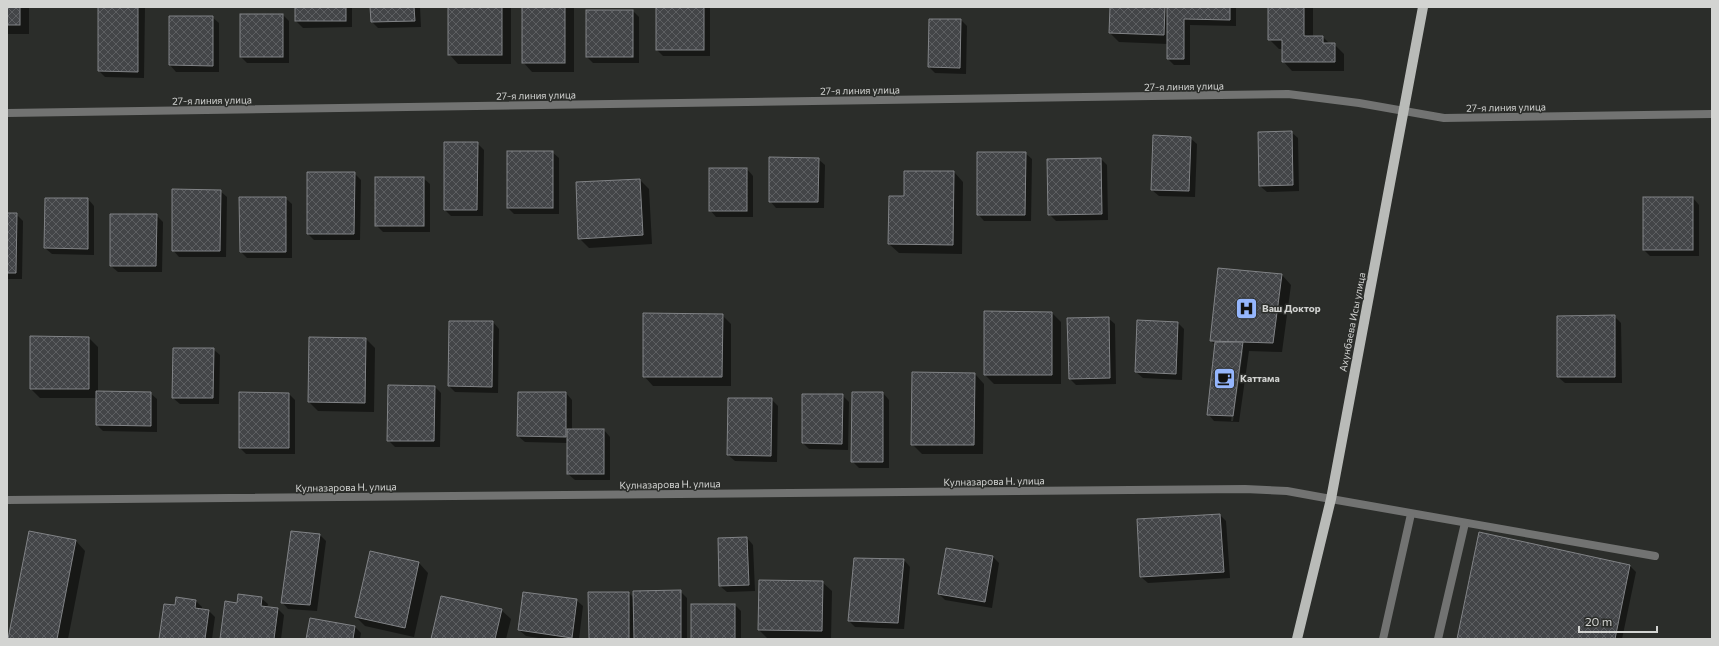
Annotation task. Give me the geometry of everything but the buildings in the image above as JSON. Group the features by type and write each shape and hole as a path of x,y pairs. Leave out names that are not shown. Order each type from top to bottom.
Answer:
{"main road":[{"name":"Ахунбаева Исы улица","path":"1297,639 1331,499 1423,7"}],"street":[{"name":"27-я линия улица","path":"7,113 1288,94 1359,103 1444,118 1712,114"},
{"name":"Кулназарова Н. улица","path":"7,500 1245,489 1287,491 1656,556"},
{"path":"1382,639 1411,514"},
{"path":"1438,639 1465,523"}],"place":[{"name":"Ваш Доктор","path":"1246,308"},
{"name":"Каттама","path":"1224,378"}]}
